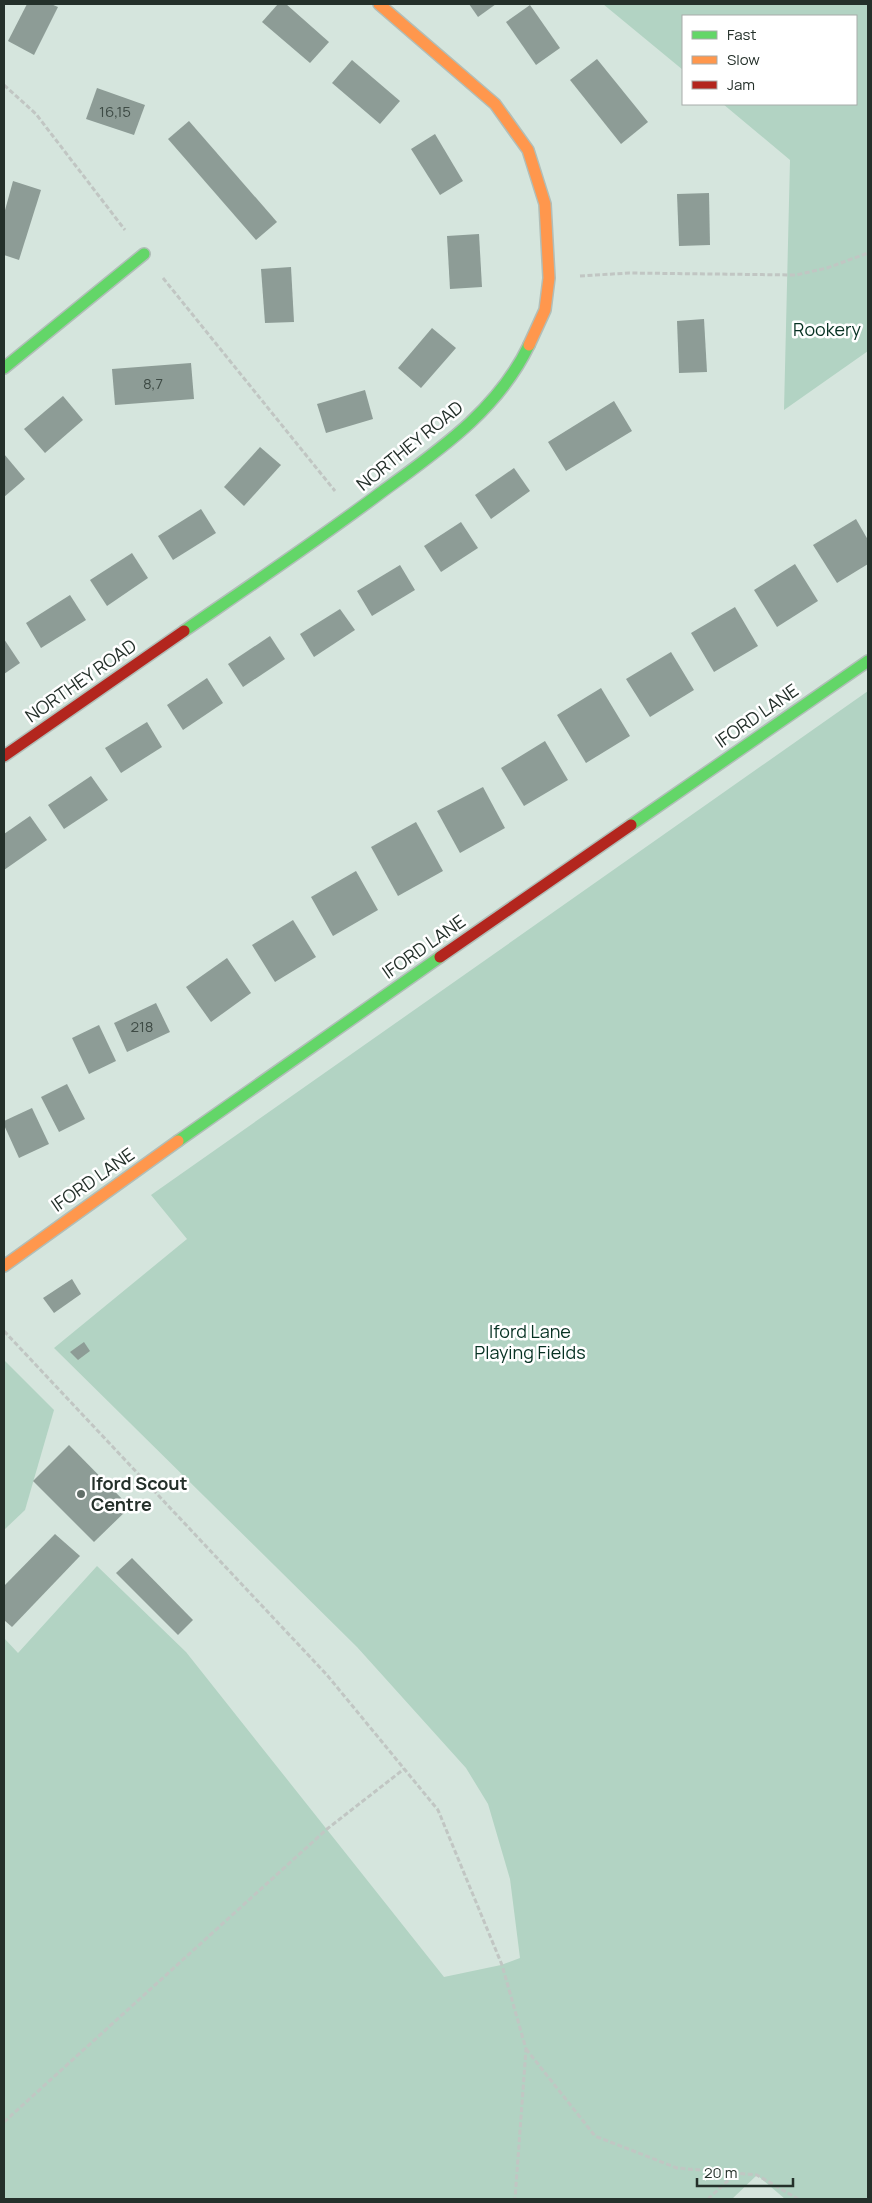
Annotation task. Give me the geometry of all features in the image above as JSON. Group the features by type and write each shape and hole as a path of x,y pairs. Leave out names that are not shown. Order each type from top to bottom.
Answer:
{"street":[{"name":"NORTHEY ROAD","path":"4,756 353,514 458,436 495,398 524,355 545,310 549,278 545,204 528,150 495,104 379,4"},
{"path":"4,368 144,254"},
{"name":"IFORD LANE","path":"4,1266 306,1050 868,661"}],"path":[{"path":"4,85 36,114 144,254 353,514"},
{"path":"549,278 629,272 796,275 827,268 868,253"},
{"path":"4,1331 327,1675 438,1810 502,1965 526,2049 516,2199"},
{"path":"4,2122 327,1829 404,1769"},
{"path":"526,2049 595,2136 677,2168 756,2175 798,2199"},
{"path":"708,2199 735,2173"}],"green space":[{"name":"Rookery","path":"603,4 868,4 868,351 784,410 790,160 724,105 857,105 857,15 682,15 682,69"},
{"name":"Iford Lane Playing Fields","path":"868,691 868,2199 785,2199 757,2175 732,2199 4,2199 4,1638 18,1653 97,1566 186,1652 444,1977 501,1965 520,1958 510,1879 488,1804 466,1768 357,1647 54,1348 187,1239 151,1195"},
{"path":"4,1360 54,1410 25,1510 4,1530"}],"building":[{"path":"27,4 51,4 58,7 34,55 8,41"},
{"path":"278,4 286,4 329,42 310,63 262,22"},
{"path":"469,4 496,4 478,17"},
{"path":"530,5 560,48 536,65 506,22"},
{"path":"597,59 648,122 621,144 570,80"},
{"path":"352,60 400,101 380,124 332,83"},
{"path":"97,88 145,105 134,135 86,119"},
{"path":"189,121 277,222 256,240 168,139"},
{"path":"435,134 463,181 440,195 411,149"},
{"path":"13,181 41,190 19,260 4,255 4,214"},
{"path":"709,193 710,245 679,246 677,194"},
{"path":"479,234 482,287 450,289 447,236"},
{"path":"291,267 294,322 265,323 261,269"},
{"path":"704,319 707,372 679,373 677,321"},
{"path":"432,328 456,348 421,388 398,368"},
{"path":"191,363 194,399 115,405 112,369"},
{"path":"365,390 373,419 326,433 317,404"},
{"path":"63,396 83,420 45,453 24,429"},
{"path":"614,401 632,431 566,471 548,442"},
{"path":"260,447 281,465 244,506 224,487"},
{"path":"4,454 25,479 4,497"},
{"path":"514,468 530,491 491,519 475,495"},
{"path":"201,509 216,533 173,560 158,536"},
{"path":"856,519 868,540 868,564 837,583 813,545"},
{"path":"461,522 478,548 441,572 424,546"},
{"path":"132,553 148,578 107,606 90,580"},
{"path":"795,564 818,601 777,627 754,590"},
{"path":"400,565 415,590 372,616 357,591"},
{"path":"70,595 86,620 41,648 26,623"},
{"path":"735,607 758,646 714,672 691,633"},
{"path":"340,609 355,630 314,657 300,634"},
{"path":"270,636 285,659 243,687 228,664"},
{"path":"4,639 20,663 4,674"},
{"path":"671,652 694,690 650,717 626,679"},
{"path":"207,678 223,703 183,730 167,705"},
{"path":"601,688 630,736 586,763 557,715"},
{"path":"147,722 162,747 121,773 105,748"},
{"path":"545,741 568,780 524,806 501,768"},
{"path":"91,776 108,800 64,829 48,805"},
{"path":"483,787 505,828 460,853 437,811"},
{"path":"30,816 47,840 4,870 4,834"},
{"path":"416,822 443,871 398,896 371,847"},
{"path":"356,871 378,910 333,936 311,897"},
{"path":"293,920 316,957 275,982 252,945"},
{"path":"227,958 251,993 211,1022 186,987"},
{"path":"156,1003 170,1032 127,1052 114,1023"},
{"path":"99,1025 116,1061 89,1074 72,1038"},
{"path":"67,1084 85,1119 59,1132 41,1097"},
{"path":"32,1108 49,1144 19,1158 4,1125 4,1121"},
{"path":"72,1279 81,1294 54,1313 43,1298"},
{"path":"84,1342 90,1351 78,1360 70,1352"},
{"name":"Iford Scout Centre","path":"69,1445 130,1507 94,1542 33,1481"},
{"path":"55,1534 80,1556 12,1627 4,1620 4,1586"},
{"path":"132,1558 193,1620 178,1635 116,1573"}],"traffic: fast":[{"path":"4,368 144,254"},
{"path":"184,631 334,527 446,444 484,409 501,389 529,345"},
{"path":"631,825 868,661"},
{"path":"178,1141 440,957"}],"traffic: slow":[{"path":"379,4 495,104 528,150 545,204 549,278 545,310 529,345"},
{"path":"4,1266 178,1141"}],"traffic: jam":[{"path":"4,756 184,631"},
{"path":"440,957 631,825"}],"place":[{"name":"Iford Scout Centre","path":"81,1494"}]}
